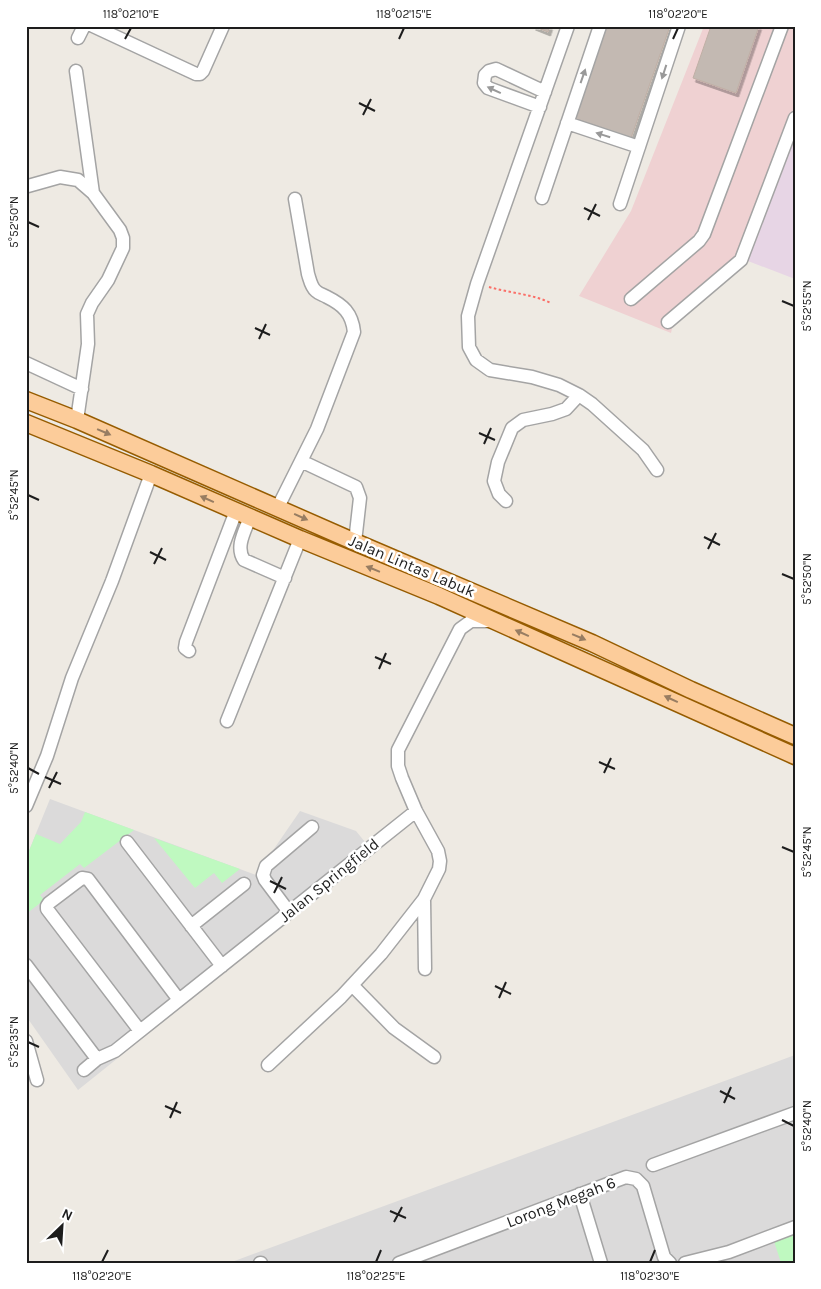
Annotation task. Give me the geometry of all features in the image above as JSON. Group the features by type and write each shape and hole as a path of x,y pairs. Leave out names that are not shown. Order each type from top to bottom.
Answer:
{"main road":[{"name":"Jalan Lintas Labuk","path":"26,400 77,420 592,643 691,690 691,698 695,702 795,739"},
{"name":"Jalan Lintas Labuk","path":"26,423 151,474 300,540 439,596 795,756"}],"street":[{"path":"78,38 84,26"},
{"path":"93,26 196,74 200,74 204,71 223,26"},
{"path":"568,26 477,284 468,316 469,347 476,360 490,370 550,382 579,395 592,404 643,450 657,470"},
{"path":"542,198 600,26"},
{"path":"620,204 679,26"},
{"path":"630,299 699,241 708,227 782,26"},
{"path":"540,106 488,88 484,83 485,75 489,71 496,69 545,92"},
{"path":"76,71 93,194"},
{"path":"668,322 741,260 795,118"},
{"path":"567,123 639,147"},
{"path":"28,186 60,178 78,180 93,194 120,230 123,238 123,248 108,280 92,303 87,314 88,344 77,420"},
{"path":"278,507 317,429 354,332 353,323 348,312 337,302 316,292 311,285 295,199"},
{"path":"26,363 82,389"},
{"path":"506,501 499,494 494,481 498,462 512,428 523,420 566,409 579,395"},
{"path":"301,461 356,487 360,498 356,542"},
{"path":"26,806 47,756 72,678 112,581 151,474"},
{"path":"243,514 240,554 244,560 285,578"},
{"path":"188,652 185,648 186,642 243,514"},
{"path":"227,721 300,540"},
{"path":"268,1065 342,997 381,954 424,899 439,869 438,850 416,811 402,778 398,766 398,750 460,629 460,619 454,609 439,596"},
{"path":"460,629 472,621 497,622"},
{"name":"Jalan Springfield","path":"84,1070 97,1059 115,1051 416,811"},
{"path":"288,912 262,875 266,866 312,827"},
{"path":"127,842 222,966"},
{"path":"140,1031 47,906 82,878 88,879 178,1000"},
{"path":"191,926 244,884"},
{"path":"424,899 425,969"},
{"path":"26,965 97,1059"},
{"path":"352,985 394,1028 434,1057"},
{"path":"26,1041 37,1080"},
{"path":"653,1165 795,1113"},
{"name":"Lorong Megah 6","path":"399,1263 626,1177 636,1179 643,1186 664,1257 670,1263"},
{"path":"580,1194 601,1263"},
{"path":"685,1263 731,1257 795,1227"}],"path":[{"path":"477,284 526,296 536,296 551,303"}],"shaded area":[{"path":"704,26 795,26 795,138 748,261 673,324 671,333 579,296 631,211"},
{"path":"795,138 795,279 748,261"},
{"path":"50,799 256,875 300,811 356,831 374,853 78,1090 26,1016 26,858"},
{"path":"795,1055 795,1263 229,1263"}],"green space":[{"path":"85,812 134,830 84,868 80,864 40,895 44,900 26,914 26,858 36,834 60,844 81,822"},
{"path":"154,838 240,869 222,883 214,873 195,888"},
{"path":"795,1234 795,1263 781,1263 774,1241"}],"building":[{"path":"533,26 550,26 548,32"},
{"path":"606,26 670,26 631,138 574,118"},
{"path":"711,26 759,26 736,93 693,78"}]}
